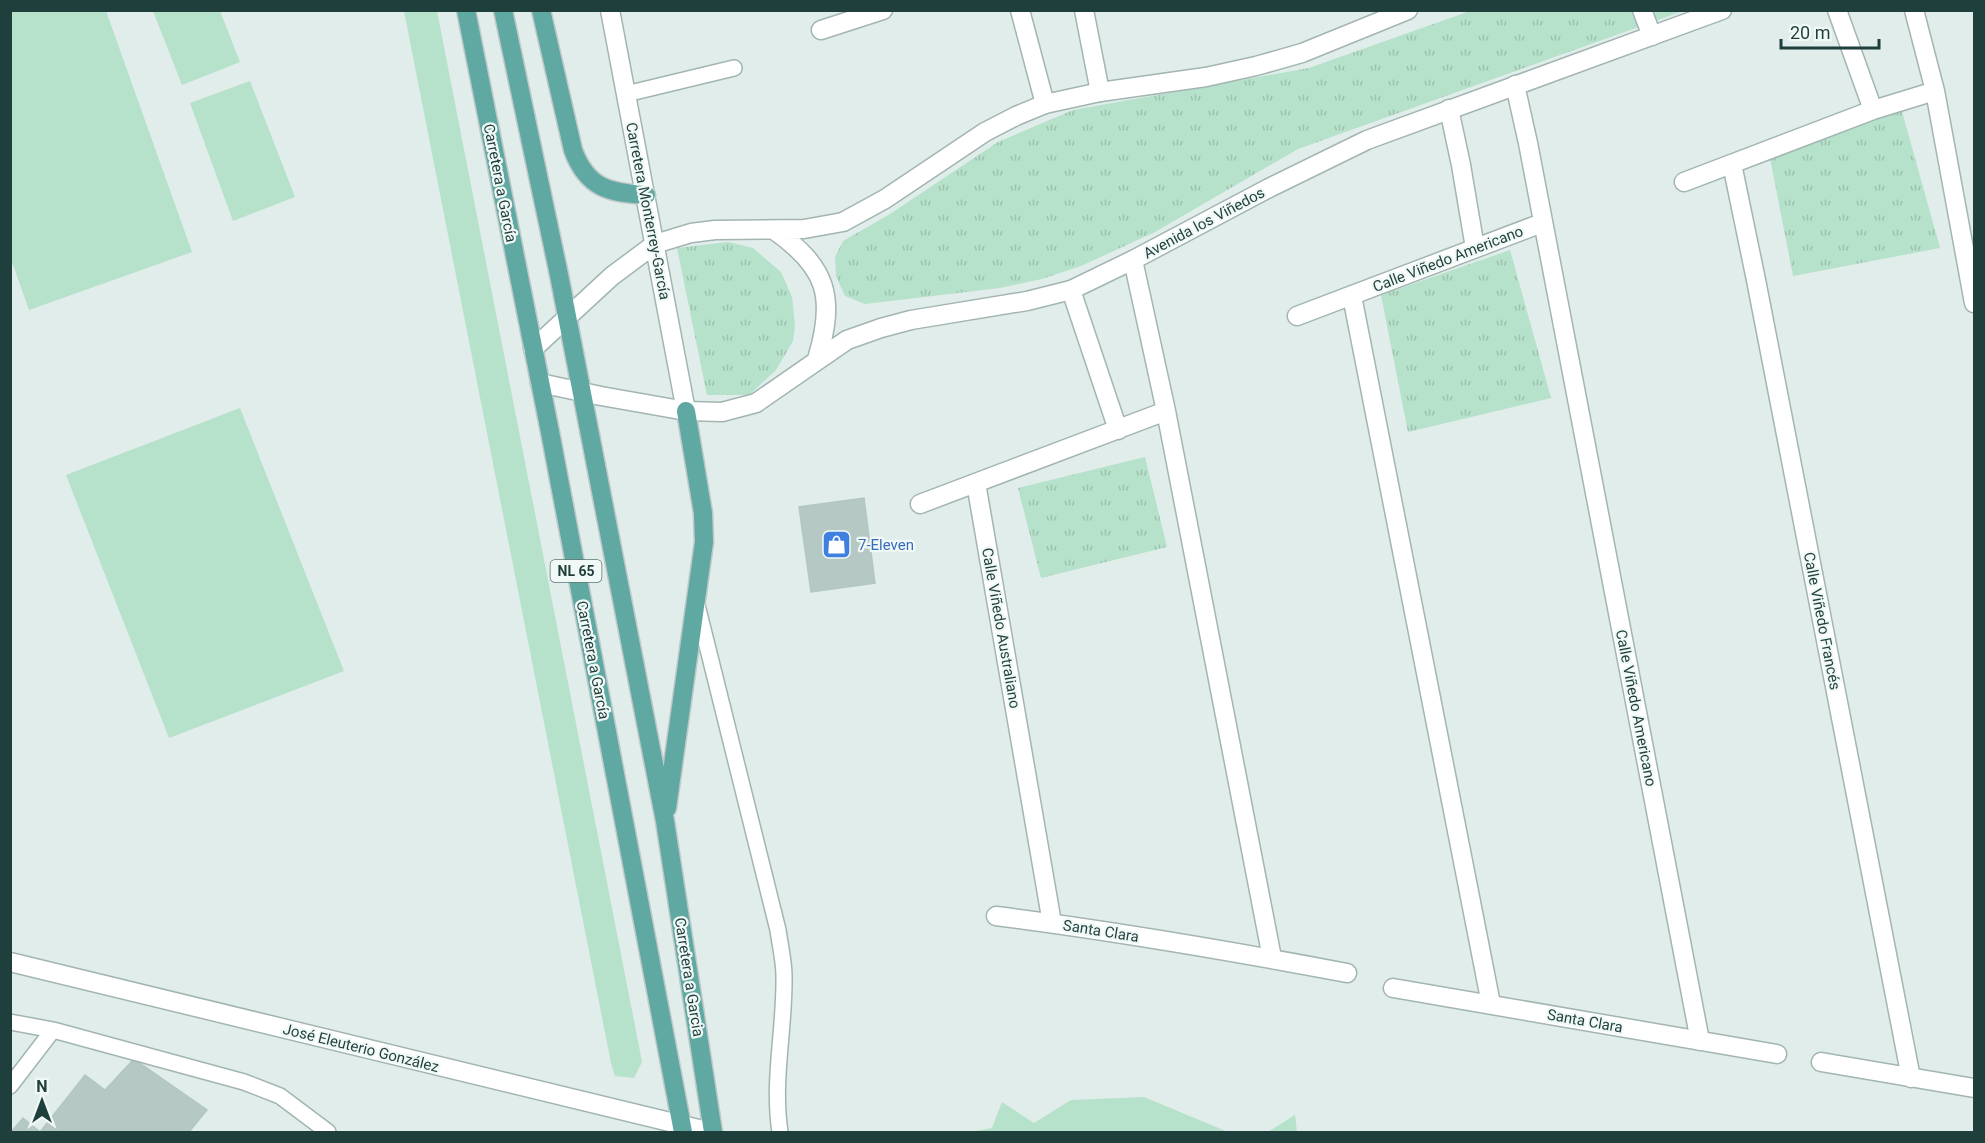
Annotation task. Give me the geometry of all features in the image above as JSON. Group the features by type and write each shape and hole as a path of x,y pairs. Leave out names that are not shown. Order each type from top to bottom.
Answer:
{"main road":[{"name":"Carretera a García","path":"466,10 540,383 682,1130"},
{"name":"NL 65","path":"503,10 568,318 665,821"},
{"path":"541,10 573,150 579,167 592,180 608,189 625,194 646,195"},
{"path":"665,821 704,542 704,513 686,411"},
{"name":"Carretera a Garcia","path":"665,821 712,1132"}],"street":[{"name":"Carretera Monterrey-García","path":"610,10 686,411"},
{"path":"821,30 883,10"},
{"path":"1020,10 1045,104"},
{"path":"1084,10 1100,92"},
{"path":"533,349 612,276 655,244 691,233 715,230 804,229 843,222 885,199 985,132 1045,104 1100,92 1206,77 1256,66 1302,53 1408,10"},
{"path":"1641,10 1652,36"},
{"name":"Avenida los Viñedos","path":"540,383 686,411 722,412 756,403 847,340 911,320 1027,301 1071,290 1367,140 1722,10"},
{"path":"1837,10 1873,110"},
{"path":"1914,10 1935,90 1974,303"},
{"path":"1515,85 1542,223"},
{"path":"1684,182 1873,110 1935,90"},
{"path":"1449,109 1461,165 1474,248"},
{"name":"Calle Viñedo Francés","path":"1732,164 1759,292 1911,1078"},
{"name":"Calle Viñedo Americano","path":"1297,316 1542,223 1700,1041"},
{"path":"774,230 802,252 814,266 822,283 827,301 827,320 817,359"},
{"path":"1133,260 1166,411 1272,958"},
{"path":"1071,290 1118,430"},
{"path":"1352,296 1491,1004"},
{"path":"920,504 1166,411"},
{"name":"Calle Viñedo Australiano","path":"976,483 1052,923"},
{"name":"Santa Clara","path":"996,916 1272,958 1347,973"},
{"name":"José Eleuterio González","path":"10,962 682,1130 712,1132"},
{"name":"Santa Clara","path":"1393,988 1777,1054"},
{"path":"1821,1062 1974,1088"}],"lane":[{"path":"626,94 734,68"},
{"path":"697,602 778,930 784,974 782,1030 777,1070 777,1116 780,1132"},
{"path":"10,1022 53,1030 244,1082 280,1096 328,1132"},
{"path":"10,1086 53,1030"}],"green space":[{"path":"11,10 106,11 192,252 29,310 11,259"},
{"path":"153,11 220,11 240,62 182,85"},
{"path":"404,11 437,11 642,1062 634,1078 615,1076 611,1063"},
{"path":"1470,11 1683,11 1298,149 1155,232 1081,266 1042,279 1000,288 865,304 845,296 836,276 835,257 843,241 890,214 998,142 1073,110 1309,68"},
{"path":"250,81 295,197 233,221 190,103"},
{"path":"1901,108 1940,248 1793,276 1770,158"},
{"path":"728,242 753,248 781,272 792,297 795,325 793,341 776,370 749,395 707,395 677,248"},
{"path":"1510,250 1551,398 1408,432 1381,295"},
{"path":"240,408 344,671 169,738 66,475"},
{"path":"1145,457 1167,547 1041,578 1018,488"},
{"path":"1144,1097 1228,1132 970,1132 992,1128 1002,1102 1034,1123 1071,1100"},
{"path":"1295,1115 1297,1132 1268,1132"}],"building":[{"name":"7-Eleven","path":"864,498 875,583 811,592 799,507"},
{"path":"134,1059 207,1110 189,1132 40,1132 85,1075 105,1090"},
{"path":"23,1118 40,1132 11,1132"}],"place":[{"name":"7-Eleven","path":"837,545"}]}
